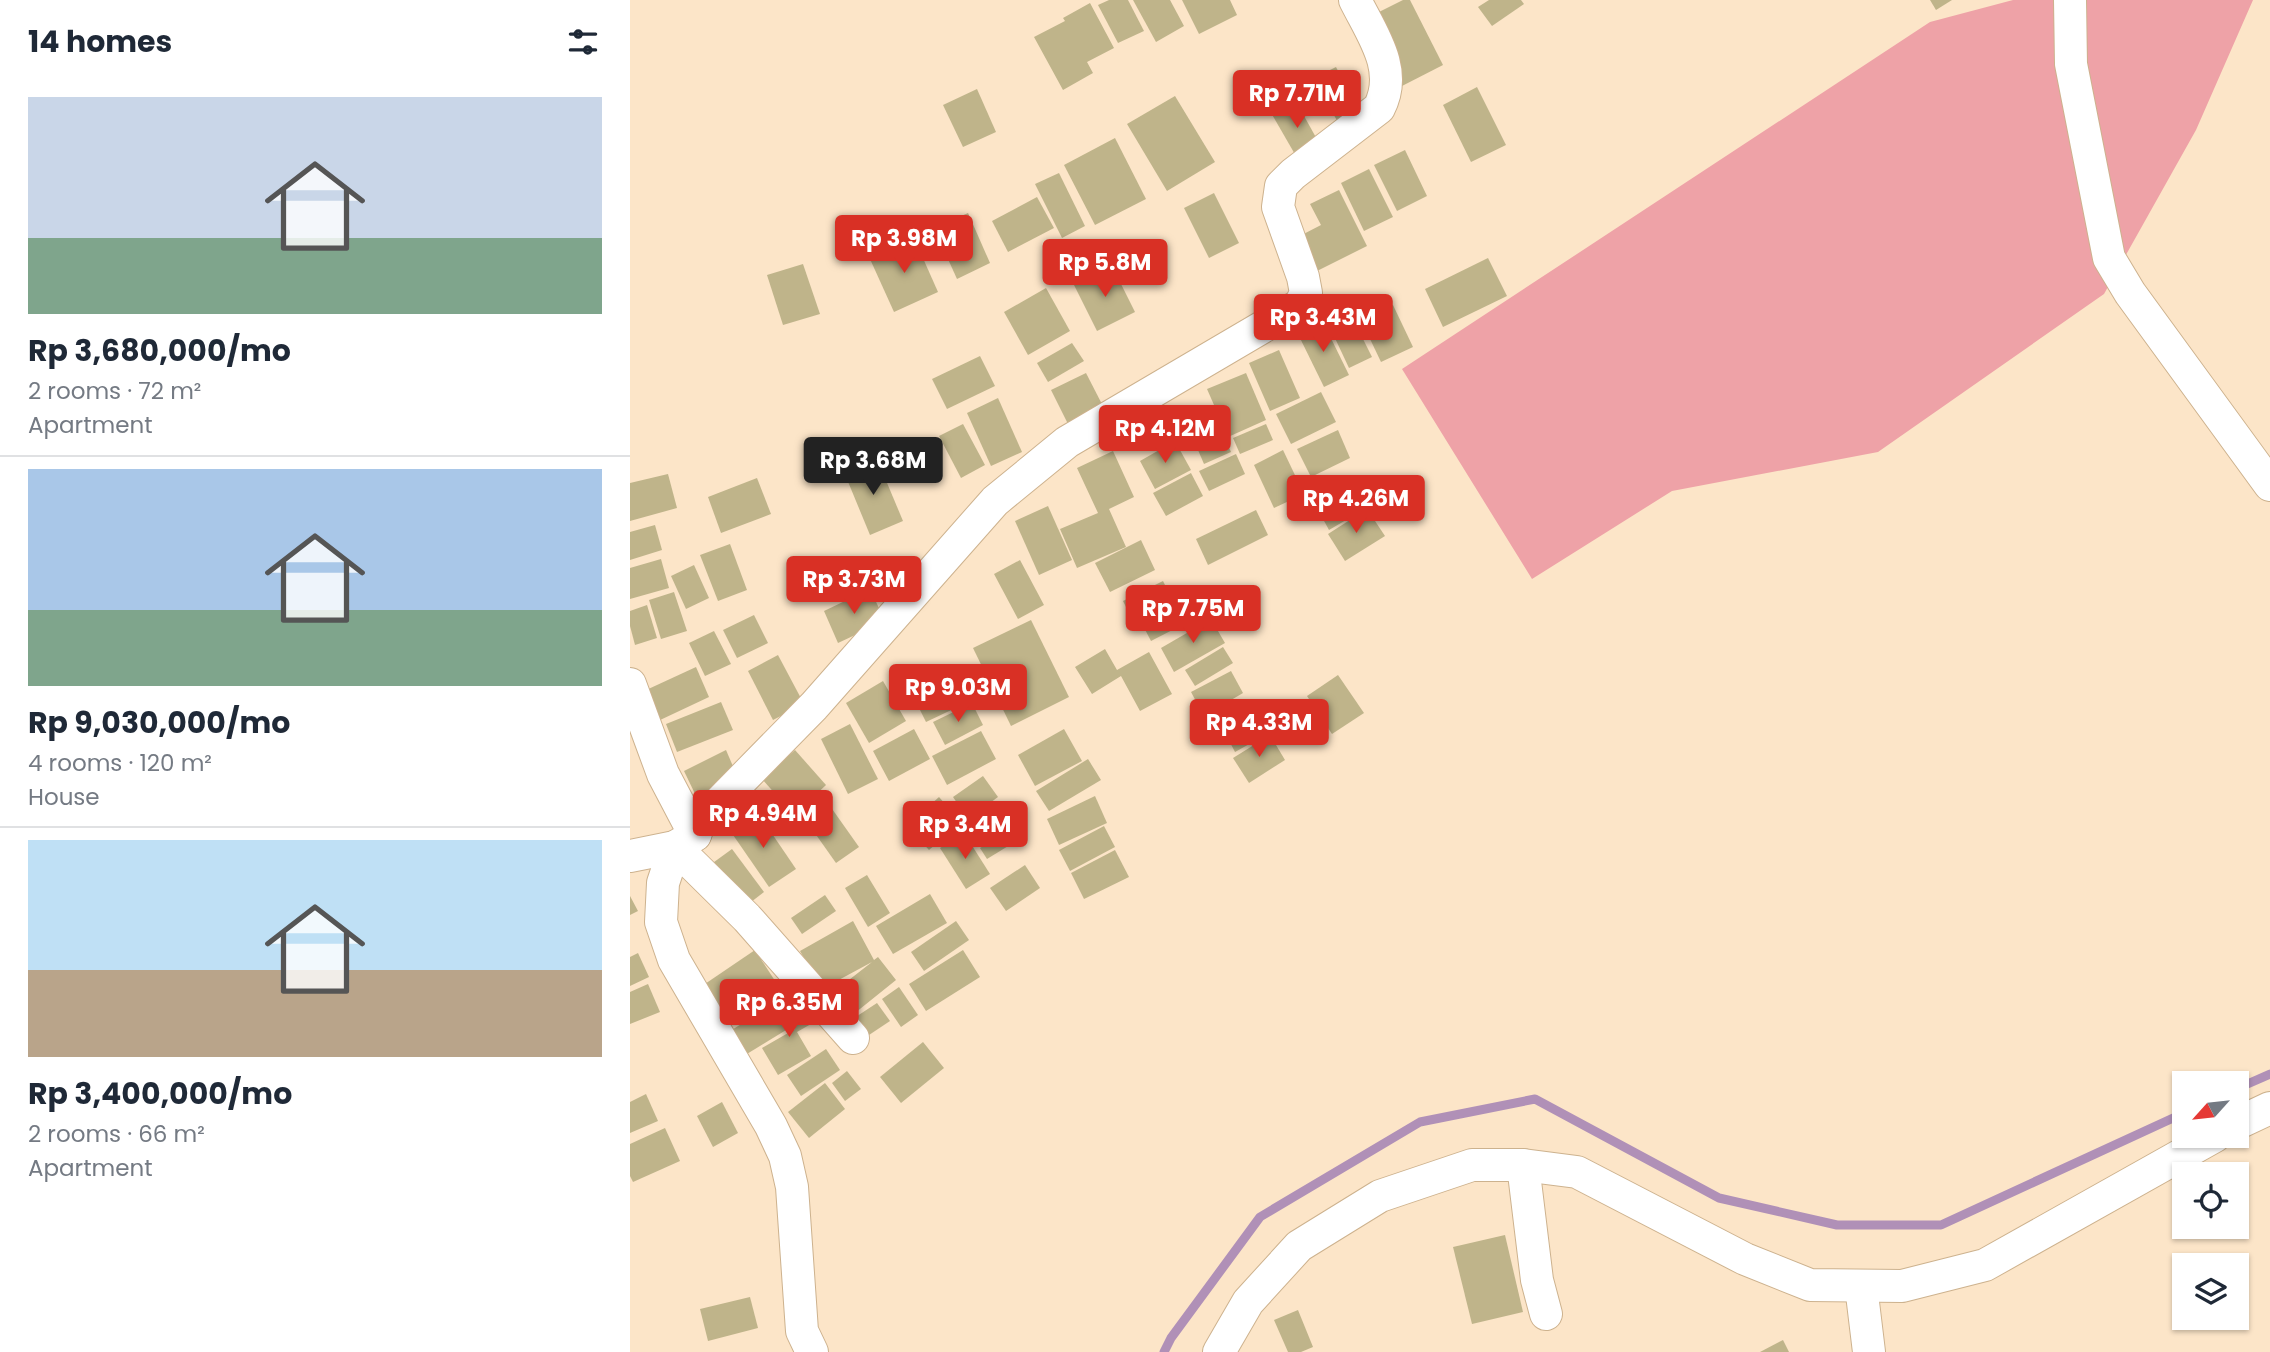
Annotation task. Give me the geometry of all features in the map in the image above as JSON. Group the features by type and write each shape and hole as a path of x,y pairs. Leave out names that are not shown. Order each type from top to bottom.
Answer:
{"street":[{"path":"812,1352 802,1331 792,1187 785,1156 771,1126 674,960 661,922 663,883 685,841 700,822 814,706 995,501 1067,442 1300,305 1306,293 1303,277 1278,207 1281,186 1379,108 1386,95 1388,78 1384,60 1355,0"},
{"path":"2070,0 2071,64 2109,258 2130,293 2270,485"},
{"path":"630,684 685,841 747,918 853,1038"},
{"path":"630,856 685,841"},
{"path":"2249,1118 2270,1108"},
{"path":"1219,1352 1248,1302 1299,1246 1380,1196 1472,1165 1523,1165 1577,1172 1745,1259 1810,1285 1902,1286 1986,1265 2194,1148"},
{"path":"1523,1165 1538,1280 1546,1314"},
{"path":"1861,1286 1869,1352"}],"shaded area":[{"path":"2013,0 2253,0 2196,130 2104,294 1878,452 1672,491 1532,579 1402,369 1930,22"}],"building":[{"path":"1109,0 1128,0 1144,31 1118,43 1098,5"},
{"path":"1133,0 1170,0 1184,26 1156,42"},
{"path":"1182,0 1230,0 1237,15 1199,34"},
{"path":"1403,0 1410,0 1443,65 1402,86 1367,18"},
{"path":"1489,0 1521,0 1524,4 1492,26 1478,7"},
{"path":"1930,0 1952,0 1936,10"},
{"path":"1090,3 1114,48 1087,62 1093,73 1063,90 1034,37 1065,21 1063,18"},
{"path":"1336,67 1363,118 1342,130 1314,78"},
{"path":"1477,87 1506,145 1471,162 1443,105"},
{"path":"977,89 996,132 963,147 943,105"},
{"path":"1175,96 1215,162 1167,191 1127,124"},
{"path":"1294,98 1323,150 1300,163 1270,111"},
{"path":"1115,138 1146,199 1095,225 1064,165"},
{"path":"1405,150 1427,196 1397,211 1374,165"},
{"path":"1369,169 1393,217 1364,231 1341,183"},
{"path":"1059,173 1085,226 1062,238 1035,184"},
{"path":"1339,190 1367,246 1309,275 1292,240 1321,225 1310,204"},
{"path":"1214,193 1239,243 1209,258 1184,208"},
{"path":"1037,197 1054,228 1008,252 992,221"},
{"path":"968,213 990,263 957,279 934,228"},
{"path":"914,238 938,292 894,312 870,259"},
{"path":"1488,258 1507,296 1443,327 1425,289"},
{"path":"803,264 820,314 783,325 767,275"},
{"path":"1112,266 1135,312 1097,331 1074,285"},
{"path":"1046,288 1070,331 1028,355 1004,312"},
{"path":"1393,305 1413,347 1381,362 1361,320"},
{"path":"1348,309 1372,357 1349,368 1326,319"},
{"path":"1322,320 1349,375 1324,387 1297,332"},
{"path":"1072,343 1084,361 1048,382 1037,363"},
{"path":"1279,350 1300,398 1270,411 1249,363"},
{"path":"980,356 995,386 947,409 932,379"},
{"path":"1086,373 1106,412 1071,430 1051,390"},
{"path":"1246,373 1266,420 1228,437 1207,389"},
{"path":"1321,392 1336,422 1291,444 1276,414"},
{"path":"998,398 1022,452 991,466 967,413"},
{"path":"1216,417 1231,452 1204,464 1189,429"},
{"path":"963,424 985,465 961,478 939,436"},
{"path":"1266,424 1273,440 1240,454 1233,438"},
{"path":"1338,430 1350,458 1311,477 1297,449"},
{"path":"1175,441 1191,470 1155,489 1140,461"},
{"path":"1283,450 1304,494 1274,508 1254,465"},
{"path":"1113,451 1134,497 1109,509 1126,547 1077,568 1060,529 1098,513 1077,468"},
{"path":"1236,454 1245,474 1209,491 1199,471"},
{"path":"877,459 903,521 870,535 844,472"},
{"path":"1191,473 1203,496 1166,516 1153,493"},
{"path":"668,474 677,508 630,521 630,483"},
{"path":"757,478 771,514 721,533 708,497"},
{"path":"1324,479 1331,494 1315,503 1307,488"},
{"path":"1346,491 1358,513 1329,530 1317,508"},
{"path":"1048,506 1072,560 1039,575 1015,521"},
{"path":"1367,509 1385,536 1345,561 1328,534"},
{"path":"1256,510 1268,535 1208,565 1196,539"},
{"path":"655,525 662,550 630,560 630,532"},
{"path":"1141,540 1155,570 1110,592 1095,563"},
{"path":"730,544 747,590 718,601 700,555"},
{"path":"661,559 669,588 630,599 630,568"},
{"path":"1020,560 1044,605 1018,619 994,574"},
{"path":"694,565 709,598 686,609 671,576"},
{"path":"1163,581 1172,599 1132,619 1123,601"},
{"path":"870,589 885,621 838,643 824,611"},
{"path":"674,592 687,631 661,639 649,600"},
{"path":"1174,602 1186,623 1151,641 1140,620"},
{"path":"647,605 657,638 635,645 630,626 630,611"},
{"path":"754,615 768,643 737,658 723,630"},
{"path":"1211,619 1225,643 1174,672 1161,648"},
{"path":"1031,620 1069,697 1011,726 973,648"},
{"path":"714,631 731,664 705,676 689,643"},
{"path":"1223,647 1233,663 1195,686 1185,670"},
{"path":"1105,649 1117,670 1149,652 1172,694 1140,711 1121,676 1092,694 1075,667"},
{"path":"778,655 804,704 773,720 748,671"},
{"path":"696,667 709,697 658,721 644,691"},
{"path":"1231,671 1243,693 1204,716 1191,692"},
{"path":"1338,675 1364,713 1332,734 1307,696"},
{"path":"883,681 906,721 869,743 846,703"},
{"path":"955,681 966,703 926,722 915,700"},
{"path":"721,702 733,730 677,752 666,724"},
{"path":"972,703 983,725 945,745 933,722"},
{"path":"1260,712 1271,732 1235,752 1224,731"},
{"path":"850,724 878,779 848,794 821,739"},
{"path":"914,729 930,759 889,781 873,751"},
{"path":"1064,729 1082,761 1035,786 1018,755"},
{"path":"981,731 996,759 947,785 932,756"},
{"path":"1270,735 1285,760 1249,783 1233,758"},
{"path":"726,750 738,778 697,798 684,771"},
{"path":"795,750 826,785 794,815 762,779"},
{"path":"1088,759 1101,780 1049,811 1036,791"},
{"path":"983,776 998,797 968,819 953,797"},
{"path":"1095,796 1107,823 1059,845 1047,819"},
{"path":"939,797 961,822 929,850 907,826"},
{"path":"999,802 1012,822 980,843 967,823"},
{"path":"830,806 859,847 836,863 807,822"},
{"path":"758,813 796,869 769,887 731,832"},
{"path":"1104,826 1115,847 1070,871 1059,850"},
{"path":"1012,829 1018,840 987,859 980,848"},
{"path":"964,833 990,874 966,889 940,848"},
{"path":"732,849 764,892 742,909 710,865"},
{"path":"1115,850 1129,877 1084,899 1071,873"},
{"path":"1025,865 1040,888 1006,911 990,888"},
{"path":"867,875 890,913 868,927 845,888"},
{"path":"930,894 947,923 893,954 876,926"},
{"path":"825,895 836,911 802,934 791,918"},
{"path":"630,896 638,911 630,915"},
{"path":"853,921 874,960 878,957 896,980 845,1021 827,997 872,962 822,989 800,951"},
{"path":"956,921 969,940 924,971 911,952"},
{"path":"755,950 779,987 723,1025 699,988"},
{"path":"963,950 980,977 926,1011 909,984"},
{"path":"638,953 649,977 630,986 630,957"},
{"path":"648,984 660,1012 630,1024 630,992"},
{"path":"899,987 918,1015 901,1027 882,999"},
{"path":"795,994 811,1024 797,1032 811,1056 778,1075 762,1048 795,1029 780,1001"},
{"path":"776,1002 791,1027 742,1057 727,1033"},
{"path":"877,1003 890,1021 857,1043 845,1024"},
{"path":"923,1042 944,1068 901,1103 880,1077"},
{"path":"826,1049 840,1070 801,1096 787,1075"},
{"path":"847,1071 861,1089 845,1101 832,1083"},
{"path":"825,1083 845,1109 809,1138 788,1112"},
{"path":"646,1094 658,1121 630,1133 630,1102"},
{"path":"722,1102 738,1133 713,1147 697,1116"},
{"path":"665,1128 680,1161 633,1182 630,1176 630,1144"},
{"path":"1505,1235 1523,1312 1472,1324 1453,1247"},
{"path":"750,1297 758,1328 708,1341 700,1309"},
{"path":"1298,1310 1313,1347 1301,1352 1288,1352 1274,1320"},
{"path":"1783,1340 1789,1352 1760,1352"}],"waterway":[{"path":"2249,1083 2270,1074"},
{"path":"1164,1352 1171,1338 1260,1217 1420,1122 1535,1099 1719,1198 1837,1225 1941,1225 2172,1119"}]}
